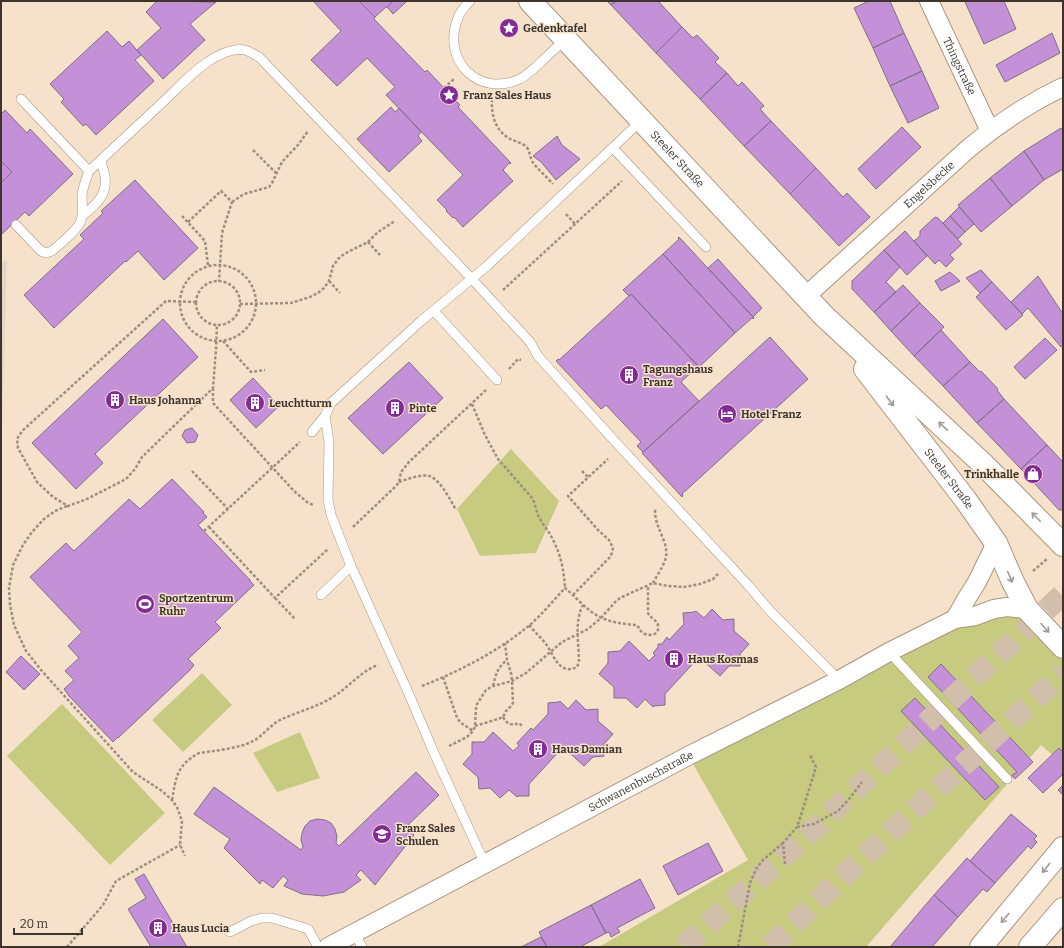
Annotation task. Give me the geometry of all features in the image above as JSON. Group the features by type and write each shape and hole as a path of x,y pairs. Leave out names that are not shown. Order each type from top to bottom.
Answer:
{"main road":[{"name":"Steeler Straße","path":"530,1 824,316 965,500 996,543 1027,609 1063,647"},
{"name":"Steeler Straße","path":"824,316 983,464 1063,545"},
{"path":"981,947 1063,848"},
{"path":"1030,947 1063,909"}],"street":[{"name":"Thingstraße","path":"929,1 990,131"},
{"name":"Engelsbecke","path":"806,296 969,148 990,131 1046,95 1063,86"},
{"path":"955,619 977,582 996,543"},
{"name":"Schwanenbuschstraße","path":"328,947 358,940 485,864 688,756 839,680 889,652 955,619 975,616 994,609 1007,607 1027,609"}],"lane":[{"path":"470,1 462,10 457,19 454,30 454,50 464,70 483,82 493,85 520,79 566,39"},
{"path":"16,225 41,251 46,253 52,251 77,228 82,216 82,193 85,182 89,172 101,160 202,66 219,54 232,50 244,49 259,57 472,279 530,342 538,356 621,448 784,626 839,680"},
{"path":"21,99 89,172"},
{"path":"312,432 325,416 332,403 392,347 487,266 642,120"},
{"path":"614,148 706,247"},
{"path":"82,216 96,205 105,189 106,177 101,160"},
{"path":"434,311 497,380"},
{"path":"325,416 329,442 328,500 331,515 351,566 485,864"},
{"path":"321,594 351,566"},
{"path":"889,652 1007,779"},
{"path":"230,932 251,921 262,918 272,918 308,929 318,947"}],"path":[{"path":"444,88 453,80"},
{"path":"493,85 491,108 500,132 528,149 533,163 563,194"},
{"path":"219,281 222,233 232,202 244,194 269,187 286,156 298,145 319,119"},
{"path":"253,150 276,173"},
{"path":"491,301 634,170"},
{"path":"188,222 221,190 232,202"},
{"path":"240,304 291,303 318,293 329,281 338,259 344,254 368,242 378,232 392,224 407,211"},
{"path":"182,216 205,241 208,265"},
{"path":"368,242 380,255"},
{"path":"220,264 232,267 242,272 250,282 255,292 256,304 254,315 250,324 242,332 233,338 217,341 205,339 194,333 186,324 181,313 179,301 182,289 188,278 197,270 208,265 220,264"},
{"path":"219,281 226,282 232,286 236,291 240,304 235,317 223,324 217,324 210,323 200,315 196,302 201,289 206,285 219,281"},
{"path":"329,281 340,293"},
{"path":"68,506 53,497 37,482 18,448 17,439 22,431 166,301 196,302"},
{"path":"217,324 213,403 294,491 307,502 331,515"},
{"path":"223,341 251,372 265,370"},
{"path":"399,482 401,472 408,462 472,404 518,359 530,363 538,356"},
{"path":"185,856 180,845 182,821 177,807 172,800 162,791 133,772 46,676 26,651 14,624 10,605 9,588 13,566 23,545 44,519 55,511 88,499 126,479 136,469 142,457 213,388"},
{"path":"408,692 443,677 505,644 539,616 565,588 563,566 554,541 538,515 532,498 498,459 481,427 472,404"},
{"path":"204,531 312,432"},
{"path":"573,596 611,556 613,548 609,540 598,530 568,496 621,448"},
{"path":"192,471 228,509"},
{"path":"582,471 588,478"},
{"path":"275,598 341,538 399,482 416,477 430,476 437,481 456,510"},
{"path":"434,753 467,737 473,730 475,726 477,704 486,690 493,686 512,681 526,673 562,642 588,629 602,618 617,600 653,583 666,557 666,551 665,544 657,524 655,510 650,504"},
{"path":"208,527 295,619"},
{"path":"653,583 668,586 700,584 714,579 729,566"},
{"path":"565,588 583,605 602,618 612,622 637,625 644,634 653,635 657,633 658,629 656,621 648,613 648,586"},
{"path":"529,625 547,646 553,658 565,669 572,669 577,667 580,662 578,621 583,605"},
{"path":"475,726 503,716 513,703 512,681 505,644"},
{"path":"172,800 178,772 185,763 199,753 246,744 254,741 278,721 324,703 341,692 369,669 393,658"},
{"path":"493,686 498,668 507,660"},
{"path":"443,677 457,718 460,722 473,730"},
{"path":"503,716 511,725 518,723 523,727"},
{"path":"738,947 750,883 756,869 762,861 783,843 797,827 816,767 810,755"},
{"path":"797,827 814,824 838,811 862,782"},
{"path":"783,843 785,864"},
{"path":"67,947 103,904 116,881 180,845"}],"shaded area":[{"path":"1,261 7,261 1,457"}],"green space":[{"path":"511,449 559,501 536,553 480,556 457,509"},
{"path":"1007,605 1063,649 1063,764 1041,745 866,947 599,947 748,860 689,757 858,673"},
{"path":"202,673 232,705 183,752 152,720"},
{"path":"62,704 165,813 110,865 7,756"},
{"path":"300,732 320,778 277,792 253,753"}],"building":[{"path":"157,1 216,2 190,24 205,40 163,79 137,50 161,28 146,12"},
{"name":"Franz Sales Haus","path":"313,1 359,1 375,17 374,19 425,72 427,70 460,105 458,107 511,163 509,163 503,170 513,181 463,227 437,200 463,175 386,95 395,87 367,58 337,86 311,60 341,31"},
{"path":"359,1 393,1 375,17"},
{"path":"393,1 406,2 393,14 387,7"},
{"path":"607,1 616,1 611,5"},
{"path":"616,1 658,1 682,27 656,53 611,5"},
{"path":"869,1 890,1 904,33 873,48 854,8"},
{"path":"1004,1 1016,29 984,44 965,2"},
{"path":"682,27 693,38 697,35 719,58 715,62 727,73 700,99 656,53"},
{"path":"107,31 122,47 129,41 141,55 135,60 154,81 96,135 86,124 83,126 61,102 64,99 50,84"},
{"path":"904,33 922,71 890,86 873,48"},
{"path":"1052,33 1060,53 1005,82 996,65"},
{"path":"922,71 939,108 908,123 890,86"},
{"path":"727,73 738,86 742,82 764,106 760,109 771,121 744,146 700,99"},
{"path":"391,107 395,112 399,108 421,132 418,136 422,141 389,172 357,139"},
{"path":"5,110 27,133 30,129 73,174 29,216 25,212 2,234 1,183 12,172 1,161 1,114"},
{"path":"771,121 816,168 790,194 744,146"},
{"path":"902,127 921,147 876,189 858,169"},
{"path":"1061,128 1063,131 1063,169 1044,180 1024,151"},
{"path":"557,136 562,145 580,159 556,180 541,162 533,156"},
{"path":"1024,151 1044,180 1012,206 990,178"},
{"path":"1,161 12,172 1,183"},
{"path":"816,168 843,197 847,193 870,217 839,246 790,194"},
{"path":"990,178 1012,206 981,232 958,205"},
{"path":"135,180 198,248 164,280 138,251 126,262 125,261 54,328 24,295 84,239 80,235 103,213 101,211"},
{"path":"959,207 974,224 965,232 950,216"},
{"path":"950,216 965,232 958,239 943,223"},
{"path":"935,217 938,218 962,244 950,255 954,259 946,267 939,260 935,264 914,241 920,236 920,231"},
{"path":"905,231 927,256 907,275 884,250"},
{"path":"679,237 754,318 752,318 735,333 663,254 679,239"},
{"path":"884,250 900,267 886,282 896,292 874,312 852,289 852,281"},
{"path":"663,254 735,333 696,370 695,369 698,366 631,294 629,296 623,290"},
{"path":"718,259 762,308 753,317 708,268"},
{"path":"981,270 992,282 980,293 966,278"},
{"path":"950,272 960,281 941,291 935,281"},
{"path":"1038,276 1063,314 1063,345 1061,347 1028,308 1022,314 1011,302"},
{"path":"992,282 1023,315 1006,330 976,297"},
{"path":"903,285 920,303 891,331 874,312"},
{"name":"Tagungshaus Franz","path":"631,294 698,366 681,382 699,401 643,452 637,446 641,442 606,405 601,409 556,361 558,359 559,360"},
{"path":"920,303 944,327 914,356 891,331"},
{"name":"Haus Johanna","path":"163,319 198,357 95,454 103,463 76,489 32,443"},
{"path":"941,330 970,362 943,386 914,356"},
{"name":"Hotel Franz","path":"770,337 808,379 682,494 682,497 642,453"},
{"path":"1045,338 1057,350 1025,379 1014,367"},
{"name":"Pinte","path":"409,362 443,398 383,454 348,418"},
{"path":"970,362 998,389 997,390 1004,399 977,423 943,386"},
{"name":"Leuchtturm","path":"253,378 279,406 256,428 230,400"},
{"path":"1004,399 1047,445 1021,469 977,423"},
{"path":"192,428 198,435 195,442 187,443 182,436 185,430"},
{"path":"1047,445 1063,462 1063,510 1059,510 1021,469"},
{"name":"Sportzentrum Ruhr","path":"172,479 207,517 198,525 254,585 215,622 221,628 188,659 194,665 190,670 113,742 64,689 74,680 65,671 79,658 68,646 82,632 30,577 66,543 74,551 129,499 140,509"},
{"name":"Haus Kosmas","path":"712,609 723,620 734,619 734,631 749,644 740,654 740,666 729,666 720,676 699,657 665,694 665,705 653,707 645,699 637,708 626,698 614,698 614,687 599,674 608,663 608,652 620,651 629,641 649,661 655,655 653,653 658,647 658,644 662,644 667,637 669,640 684,624 683,613 696,611 704,618"},
{"path":"21,656 40,674 24,690 6,672"},
{"path":"941,664 1033,762 1015,779 1012,775 1017,772 928,677"},
{"path":"915,698 999,787 985,800 901,711"},
{"name":"Haus Damian","path":"576,700 586,710 598,709 598,721 613,734 604,744 604,756 593,757 584,766 563,747 529,784 529,796 517,797 509,790 500,798 490,788 479,789 478,777 463,764 472,754 472,742 484,742 493,732 513,751 519,746 517,743 531,728 533,730 548,714 548,703 560,701 568,709"},
{"path":"1059,748 1063,752 1063,774 1043,793 1028,778"},
{"name":"Franz Sales Schulen","path":"416,772 439,795 406,827 414,835 375,885 361,870 356,875 361,880 344,892 323,896 302,894 284,886 288,880 283,876 273,888 262,880 260,884 224,848 230,839 194,814 214,787 301,850 303,847 301,840 302,833 305,826 310,821 317,819 325,820 331,823 337,836 336,843 339,846"},
{"path":"1063,785 1063,795 1058,790"},
{"path":"1011,814 1037,836 1034,839 1037,842 1031,849 1028,846 995,883 970,861"},
{"path":"708,843 723,871 678,895 663,866"},
{"path":"967,858 995,883 987,892 983,889 958,917 934,895"},
{"name":"Haus Lucia","path":"144,874 187,947 151,947 128,909 146,898 135,879"},
{"path":"640,879 655,908 617,928 620,932 611,937 609,932 606,933 591,905"},
{"path":"934,895 958,917 932,947 890,947"},
{"path":"591,905 606,933 580,947 547,947 539,932"},
{"path":"541,937 547,947 521,947"}],"tunnel":[{"path":"683,947 817,826 1063,594"},
{"path":"770,947 853,867 1063,673"}],"place":[{"name":"Gedenktafel","path":"509,28"},
{"name":"Franz Sales Haus","path":"449,95"},
{"name":"Tagungshaus Franz","path":"629,375"},
{"name":"Haus Johanna","path":"115,400"},
{"name":"Leuchtturm","path":"255,403"},
{"name":"Pinte","path":"395,408"},
{"name":"Hotel Franz","path":"727,414"},
{"name":"Trinkhalle","path":"1033,474"},
{"name":"Sportzentrum Ruhr","path":"145,604"},
{"name":"Haus Kosmas","path":"674,659"},
{"name":"Haus Damian","path":"538,749"},
{"name":"Franz Sales Schulen","path":"382,834"},
{"name":"Haus Lucia","path":"158,928"}]}
